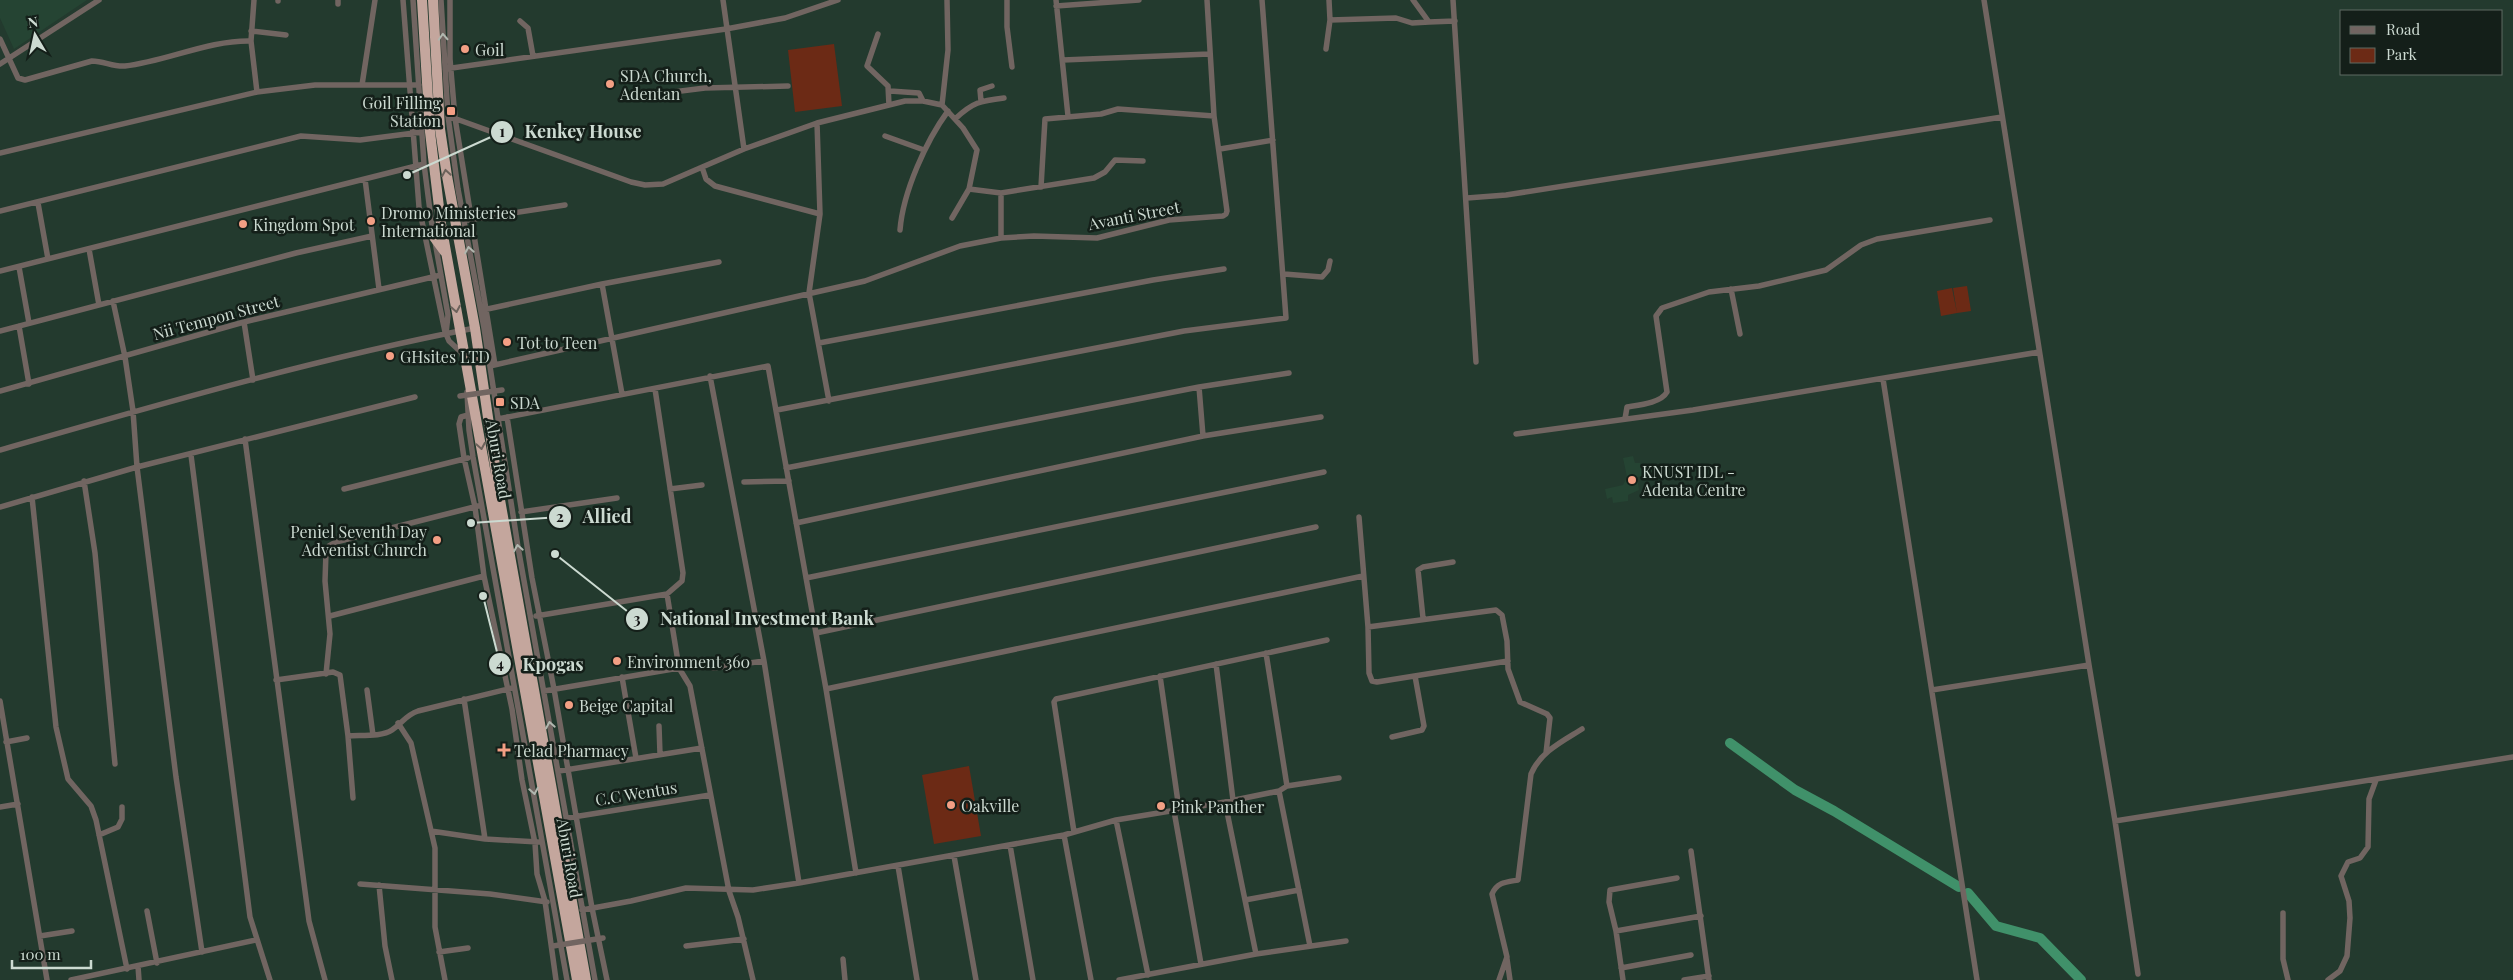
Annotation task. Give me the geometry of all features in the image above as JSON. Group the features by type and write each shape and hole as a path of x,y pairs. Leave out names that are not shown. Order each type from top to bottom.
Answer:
{"highway":[{"name":"Aburi Road","path":"422,0 431,142 446,254 468,329 465,356 541,807 568,980"},
{"path":"433,0 440,129 468,329 482,373 505,499 556,785 586,980"},
{"path":"451,204 458,189"},
{"path":"434,237 446,254"}],"street":[{"path":"0,64 99,0"},
{"path":"254,0 251,41 257,92"},
{"path":"362,85 375,0"},
{"path":"403,0 419,207 446,334 449,341 465,356"},
{"path":"413,0 424,164 434,237 448,315 446,334"},
{"path":"441,0 448,69 492,366 505,499 524,580 559,771 556,785 567,818 582,910 595,960 595,980"},
{"path":"450,0 448,116 463,221 483,310"},
{"path":"723,0 744,149"},
{"path":"448,69 726,29 786,18 838,0"},
{"path":"942,105 948,50 947,0"},
{"path":"1007,0 1007,26 1012,67"},
{"path":"1068,116 1056,3 1139,0"},
{"name":"Avanti Street","path":"492,366 865,281 919,263 946,251 1001,238 1034,236 1073,239 1097,238 1169,220 1223,216 1227,211 1214,116 1207,0"},
{"path":"777,410 1184,331 1285,319 1288,316 1262,0"},
{"path":"1326,48 1330,20 1329,0"},
{"path":"1413,0 1429,22"},
{"path":"1454,0 1476,362"},
{"path":"1984,0 2138,974"},
{"path":"1330,20 1396,18 1412,23 1455,21"},
{"path":"520,22 528,28 533,56"},
{"path":"251,31 286,35"},
{"path":"878,34 867,66 890,91 920,93 923,101"},
{"path":"0,40 18,78 25,80 92,61 102,61 112,66 126,66 182,54 221,42 251,41"},
{"path":"1063,60 1209,54"},
{"path":"0,153 257,92 314,85 419,85"},
{"path":"673,92 788,86"},
{"path":"981,101 980,90 992,86"},
{"path":"889,105 890,91"},
{"path":"955,119 969,106 981,101 1004,98"},
{"path":"448,116 631,182 645,185 663,184 744,149 817,123 889,105 923,101 942,105 955,119 977,150 969,189 952,218"},
{"path":"1041,187 1045,119 1101,114 1118,109 1214,116"},
{"path":"900,230 902,212 924,150 935,129 948,111"},
{"path":"1466,198 1506,195 2002,116"},
{"path":"817,123 820,214 810,293 830,400"},
{"path":"0,212 301,136 360,140 382,135 422,132"},
{"path":"886,136 924,150"},
{"path":"1220,149 1273,140"},
{"path":"969,189 1001,193 1041,187 1094,178 1105,172 1116,160 1142,161"},
{"path":"0,271 424,164"},
{"path":"702,167 706,179 715,186 820,214"},
{"path":"365,179 379,289"},
{"path":"1001,193 1001,238"},
{"path":"38,203 48,259"},
{"path":"463,221 565,205"},
{"path":"1625,419 1627,406 1658,399 1667,392 1656,316 1662,308 1709,292 1778,282 1826,270 1861,245 1877,239 1990,220"},
{"path":"0,331 296,253 372,236"},
{"path":"89,249 98,305"},
{"path":"1284,274 1322,276 1330,261"},
{"path":"483,310 602,284 719,262"},
{"path":"20,267 29,323"},
{"path":"819,343 1153,280 1224,270"},
{"name":"Nii Tempon Street","path":"0,391 244,322 441,275"},
{"path":"602,284 622,394"},
{"path":"1731,289 1740,334"},
{"path":"113,301 134,411 137,467 176,777 202,952"},
{"path":"244,322 253,380"},
{"path":"19,326 29,384"},
{"path":"0,450 134,411 367,350 468,329"},
{"path":"1516,434 1883,379 2039,352"},
{"path":"498,419 768,366 826,689 856,873"},
{"path":"786,468 1199,387 1289,373"},
{"path":"710,376 764,662 799,883"},
{"path":"1883,379 1977,980"},
{"path":"470,381 466,398 473,457 516,687 541,807 542,842 568,980"},
{"path":"1199,387 1203,436"},
{"path":"530,617 667,594 680,586 683,577 655,389"},
{"path":"460,396 502,390"},
{"path":"0,507 137,467 191,455 245,439 414,397"},
{"path":"468,415 461,418 459,424 464,458 475,507 484,576 508,689 534,843 537,874 545,902 556,980"},
{"path":"796,523 1203,436 1321,417"},
{"path":"507,418 538,615 554,689 592,908 607,980"},
{"path":"245,439 309,921 325,980"},
{"path":"191,455 250,917 270,980"},
{"path":"344,489 473,457"},
{"path":"806,578 1324,472"},
{"path":"744,482 788,481"},
{"path":"84,482 96,562 115,764"},
{"path":"670,489 702,485"},
{"path":"32,497 56,727 68,779 91,806 99,834 127,968"},
{"path":"521,512 617,498"},
{"path":"326,674 330,616 325,581 326,552 329,546 336,542 483,505"},
{"path":"1359,517 1368,626 1369,665 1372,681 1508,661"},
{"path":"816,633 1316,527"},
{"path":"1423,618 1418,570 1423,567 1453,562"},
{"path":"330,616 484,576"},
{"path":"826,689 1363,576"},
{"path":"524,580 532,578"},
{"path":"667,594 679,668 690,686 729,891 744,939 753,980"},
{"path":"1368,626 1496,610 1502,615 1508,669 1520,702 1547,714 1550,718 1546,753"},
{"path":"495,630 505,628"},
{"path":"1074,832 1054,702 1056,699 1327,640"},
{"path":"1266,653 1287,786"},
{"path":"713,668 764,662"},
{"path":"1216,664 1233,800"},
{"path":"1932,690 2089,665"},
{"path":"544,691 679,668"},
{"path":"276,680 336,672 342,679 353,798"},
{"path":"1160,676 1177,810 1201,964"},
{"path":"1392,737 1422,730 1424,726 1415,676"},
{"path":"622,677 636,758"},
{"path":"348,736 393,730 408,715 418,711 516,687"},
{"path":"366,690 373,734"},
{"path":"464,699 485,839"},
{"path":"0,701 48,980"},
{"path":"398,723 411,743 435,848 435,927 445,980"},
{"path":"659,726 660,754"},
{"path":"1510,980 1507,957 1492,894 1495,887 1501,883 1518,880 1531,774 1535,763 1546,753 1582,729"},
{"path":"6,742 27,738"},
{"path":"559,771 702,748"},
{"path":"2115,821 2513,757"},
{"path":"582,910 686,888 729,891 753,890 898,866 1064,835 1116,820 1225,802 1279,791 1287,786 1339,778"},
{"path":"2328,980 2340,971 2347,956 2350,909 2341,876 2348,862 2363,855 2368,847 2369,799 2376,780"},
{"path":"1279,791 1310,946"},
{"name":"C.C Wentus","path":"567,818 710,795"},
{"path":"1225,802 1256,954"},
{"path":"0,807 18,804"},
{"path":"99,834 118,827 122,819 122,806"},
{"path":"1116,820 1148,974"},
{"path":"431,832 485,839 542,842"},
{"path":"1064,835 1091,980"},
{"path":"1010,845 1033,980"},
{"path":"1684,980 1709,978 1691,851"},
{"path":"954,856 976,980"},
{"path":"898,866 917,980"},
{"path":"1623,980 1616,931 1609,902 1610,890 1677,878"},
{"path":"360,884 436,889 554,904"},
{"path":"379,885 384,937 392,980"},
{"path":"1245,900 1299,890"},
{"path":"147,911 157,963"},
{"path":"2283,913 2283,959 2288,980"},
{"path":"1616,931 1701,916"},
{"path":"40,936 72,931"},
{"path":"553,946 603,938"},
{"path":"686,946 744,939"},
{"path":"71,980 157,963 256,940"},
{"path":"1119,980 1256,954 1346,941"},
{"path":"439,952 468,948"},
{"path":"1621,968 1691,955"},
{"path":"1499,980 1507,957"},
{"path":"843,959 845,980"},
{"path":"138,966 139,980"}],"shaded area":[{"path":"0,0 87,0 14,49 0,18"},
{"name":"KNUST IDL - Adenta Centre","path":"1633,456 1635,463 1640,463 1643,476 1637,477 1639,490 1628,495 1628,501 1613,503 1612,497 1607,499 1605,489 1623,485 1627,477 1623,458"}],"green space":[{"path":"834,44 842,106 795,112 788,50"},
{"path":"1967,286 1971,311 1957,313 1953,288"},
{"path":"1952,288 1957,313 1941,316 1937,291"},
{"name":"Oakville","path":"969,766 981,836 934,844 922,775"}],"waterway":[{"path":"1730,743 1795,790 1834,811 1959,887"},
{"path":"1968,893 1996,926 2040,938 2081,980"}],"place":[{"name":"Goil","path":"465,49"},
{"name":"SDA Church, Adentan","path":"610,84"},
{"name":"Goil Filling Station","path":"451,111"},
{"name":"Kenkey House","path":"407,175"},
{"name":"Dromo Ministeries International","path":"371,221"},
{"name":"Kingdom Spot","path":"243,224"},
{"name":"Tot to Teen","path":"507,342"},
{"name":"GHsites LTD","path":"390,356"},
{"name":"SDA","path":"500,402"},
{"name":"KNUST IDL - Adenta Centre","path":"1632,480"},
{"name":"Allied","path":"471,523"},
{"name":"Peniel Seventh Day Adventist Church","path":"437,540"},
{"name":"National Investment Bank","path":"555,554"},
{"name":"Kpogas","path":"483,596"},
{"name":"Environment 360","path":"617,661"},
{"name":"Beige Capital","path":"569,705"},
{"name":"Telad Pharmacy","path":"504,750"},
{"name":"Oakville","path":"951,805"},
{"name":"Pink Panther","path":"1161,806"}]}
